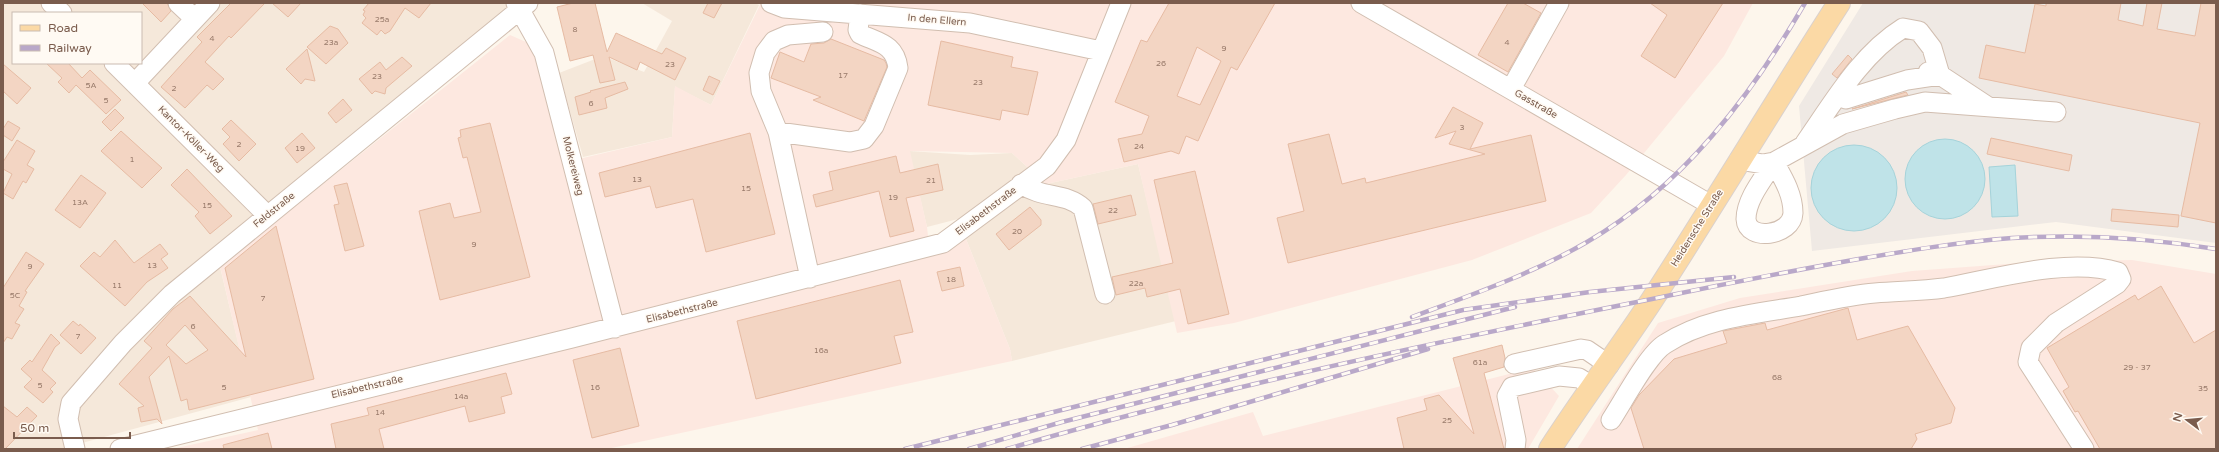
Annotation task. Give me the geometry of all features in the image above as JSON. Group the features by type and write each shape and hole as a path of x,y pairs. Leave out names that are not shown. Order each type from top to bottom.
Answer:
{"main road":[{"name":"Heidensche Straße","path":"1550,449 1592,386 1610,365 1839,3"}],"street":[{"path":"51,3 61,12"},
{"path":"178,3 195,19"},
{"path":"135,83 210,3"},
{"name":"In den Ellern","path":"771,3 784,8 970,23 1101,51"},
{"name":"Elisabethstraße","path":"120,449 615,328 942,243 1047,166 1066,140 1121,3"},
{"name":"Gasstraße","path":"1361,3 1711,205"},
{"path":"1511,89 1559,3"},
{"name":"Feldstraße","path":"75,449 68,419 71,403 123,343 172,294 522,5"},
{"name":"Molkereiweg","path":"522,5 544,53 615,328"},
{"path":"778,132 850,142 864,140 874,126 898,68 898,63 891,48 860,34 858,30 860,14"},
{"path":"1804,144 1888,38 1903,28 1919,31 1932,48 1940,75"},
{"path":"810,278 778,132 760,86 759,72 769,46 781,37 823,32"},
{"name":"Kantor-Köller-Weg","path":"115,64 267,216"},
{"path":"1843,95 1890,74 1908,70 1940,75 1988,106"},
{"path":"1739,160 1763,164 1774,162 1804,144 1843,124 1925,102 2056,112"},
{"path":"1804,144 1839,133 1904,119 1988,106"},
{"path":"1022,184 1033,192 1074,200 1083,208 1105,294"},
{"path":"1611,420 1652,358 1663,345 1678,336 1717,321 1873,293 1943,288 1986,279 2055,269 2103,269 2118,272 2121,279 2117,284 2056,323 2031,348 2028,362 2084,449"},
{"path":"1514,364 1581,349 1587,350 1610,365"},
{"path":"1514,449 1516,440 1507,396 1512,387 1559,376 1579,378 1592,386"}],"shaded area":[{"path":"3,3 513,3 215,246 251,397 60,449 3,449"},
{"path":"642,3 755,3 759,5 711,105 675,87 672,137 583,157 559,73 603,56 644,72 672,21"},
{"path":"761,3 1753,3 1724,56 1626,175 1591,213 1472,260 1234,323 1177,333 1138,164 1046,184 1012,153 910,151 927,227 930,253 966,239 1010,349 1012,361 607,449 172,449 258,430 220,266 510,35 526,42 536,57 562,163 672,137 675,86 711,105"},
{"path":"1863,3 2216,3 2216,243 2056,222 1812,251 1799,106"},
{"path":"909,151 970,155 1012,153 1046,184 1138,164 1176,321 1012,361 1010,349 958,219 927,227"},
{"path":"2132,260 2216,274 2216,449 1577,449 1658,323 1740,298 1912,271 2035,262"},
{"path":"1533,368 1559,396 1528,449 1124,449 1253,412 1263,436"}],"water":[{"path":"1945,139 1960,142 1973,151 1982,164 1985,179 1982,194 1973,207 1960,216 1945,219 1930,216 1917,207 1908,194 1905,179 1908,164 1917,151 1930,142"},
{"path":"1854,145 1870,148 1878,152 1890,164 1894,172 1897,188 1894,204 1890,212 1878,224 1870,228 1854,231 1838,228 1830,224 1818,212 1814,204 1811,188 1814,172 1818,164 1830,152 1838,148"},
{"path":"2015,165 2018,216 1992,217 1989,167"}],"building":[{"path":"142,3 167,3 171,11 161,22"},
{"path":"231,3 265,3 231,38 229,36 205,62 224,79 213,90 207,85 185,108 161,87 202,42 197,37"},
{"path":"272,3 301,3 288,17"},
{"path":"369,3 431,3 419,18 405,8 390,31 385,34 381,30 377,35 362,23 366,18 363,15 365,11 363,10"},
{"path":"573,3 595,3 607,52 616,33 662,54 666,48 686,58 675,80 640,62 637,70 609,57 615,80 600,83 593,55 570,61 557,7"},
{"path":"708,3 722,3 714,18 703,13"},
{"path":"1169,3 1275,3 1237,70 1231,67 1198,141 1186,136 1179,154 1171,151 1124,162 1118,139 1142,134 1149,116 1115,102 1141,40 1147,42","holes":["1197,47 1221,61 1200,105 1177,96"]},
{"path":"1508,3 1523,3 1541,13 1508,72 1478,55"},
{"path":"1650,3 1723,3 1675,78 1641,56 1667,15"},
{"path":"2046,3 2121,3 2118,20 2143,26 2147,3 2162,3 2157,29 2195,36 2201,3 2216,3 2216,223 2181,216 2200,123 1979,78 1986,45 2025,53 2035,4 2046,6"},
{"path":"330,26 338,29 348,43 326,64 307,47"},
{"path":"831,39 884,60 886,63 887,67 864,121 813,100 821,97 771,78 780,52 804,62 811,44 824,43"},
{"path":"941,41 1013,57 1011,67 1038,72 1028,115 1002,110 1000,120 928,105"},
{"path":"307,49 315,81 305,79 301,84 286,69"},
{"path":"1848,55 1852,59 1837,78 1832,74"},
{"path":"402,57 412,66 386,88 385,94 375,91 372,94 359,79 380,62 386,70"},
{"path":"3,64 31,88 17,104 3,91"},
{"path":"47,64 69,64 82,78 90,70 121,100 106,114 76,85 69,93 58,82 62,78"},
{"path":"709,76 720,81 713,95 703,90"},
{"path":"625,82 628,89 605,98 607,108 579,115 575,97 591,92 590,91"},
{"path":"1906,92 1908,95 1852,109"},
{"path":"343,99 352,110 336,123 328,113"},
{"path":"1453,107 1483,123 1470,149 1531,135 1546,201 1288,263 1277,218 1304,211 1288,144 1329,134 1342,184 1365,178 1366,183 1485,154 1449,144 1456,131 1435,138"},
{"path":"115,109 124,118 111,131 102,122"},
{"path":"231,120 256,144 239,161 223,144 230,137 222,129"},
{"path":"8,121 20,128 12,141 3,135 3,129"},
{"path":"490,123 530,277 440,300 419,211 450,203 454,218 481,212 467,157 463,158 458,138 461,137 460,130"},
{"path":"121,131 162,168 142,188 101,151"},
{"path":"302,133 315,148 297,163 285,148"},
{"path":"750,133 775,234 706,252 693,199 656,208 650,186 605,197 599,173"},
{"path":"1991,138 2072,155 2069,171 1987,154"},
{"path":"17,140 35,151 27,165 34,169 26,183 23,181 13,199 3,193 12,174 3,169 3,162"},
{"path":"896,156 900,173 938,164 943,190 906,198 914,231 890,237 879,191 816,207 813,195 833,190 829,172"},
{"path":"187,169 232,216 210,234 195,216 199,212 171,185"},
{"path":"1195,171 1229,314 1188,324 1180,289 1147,297 1145,288 1116,295 1112,277 1173,263 1154,180"},
{"path":"81,175 106,193 80,228 55,210"},
{"path":"347,183 364,246 345,251 334,205 339,204 334,186"},
{"path":"1131,195 1136,215 1098,224 1093,204"},
{"path":"1030,207 1041,220 1041,225 1009,250 996,234"},
{"path":"2112,209 2179,215 2178,227 2111,221"},
{"path":"276,226 314,379 189,410 187,399 181,401 169,356 149,377 162,424 157,419 141,422 138,408 144,406 119,384 152,348 144,341 173,309 190,296 246,357 225,268","holes":["185,325 208,350 186,364 166,345"]},
{"path":"115,240 134,263 160,244 168,254 161,259 168,268 147,282 125,306 80,266 94,252 100,257"},
{"path":"26,252 44,264 25,291 27,292 19,306 24,309 15,323 20,325 12,339 7,337 3,343 3,288"},
{"path":"960,267 964,286 942,291 937,272"},
{"path":"900,280 913,332 894,336 901,363 756,399 737,321"},
{"path":"2161,286 2194,343 2216,330 2216,449 2100,449 2078,411 2075,412 2063,391 2069,387 2047,348 2135,295 2138,300"},
{"path":"1848,308 1857,340 1908,326 1955,408 1951,423 1915,434 1917,439 1911,449 1644,449 1631,408 1639,395 1674,359 1727,343 1723,331 1765,323 1767,330"},
{"path":"73,321 79,326 80,324 96,338 81,354 60,335"},
{"path":"51,334 60,343 55,347 42,370 56,383 50,389 53,392 43,403 24,387 32,379 21,369 30,360 32,362"},
{"path":"1502,345 1505,358 1504,367 1484,373 1504,449 1404,449 1397,418 1427,410 1424,399 1439,395 1474,434 1453,358"},
{"path":"620,348 639,426 592,438 573,360"},
{"path":"506,373 512,394 501,397 505,413 469,422 465,406 379,429 384,449 336,449 331,424 369,415 367,408"},
{"path":"3,406 17,417 27,407 37,416 5,449 3,449"},
{"path":"268,433 272,449 224,449 223,445"}],"railway":[{"path":"1412,317 1501,283 1566,254 1621,220 1654,195 1711,137 1737,105 1762,72 1805,3"},
{"path":"1007,449 1167,405 1409,349 1727,284 1893,253 1952,244 2012,238 2063,236 2165,242 2216,249"},
{"path":"905,449 1463,310 1590,292 1734,277"},
{"path":"969,449 1062,422 1515,307"},
{"path":"1082,449 1172,425 1428,349"}]}
